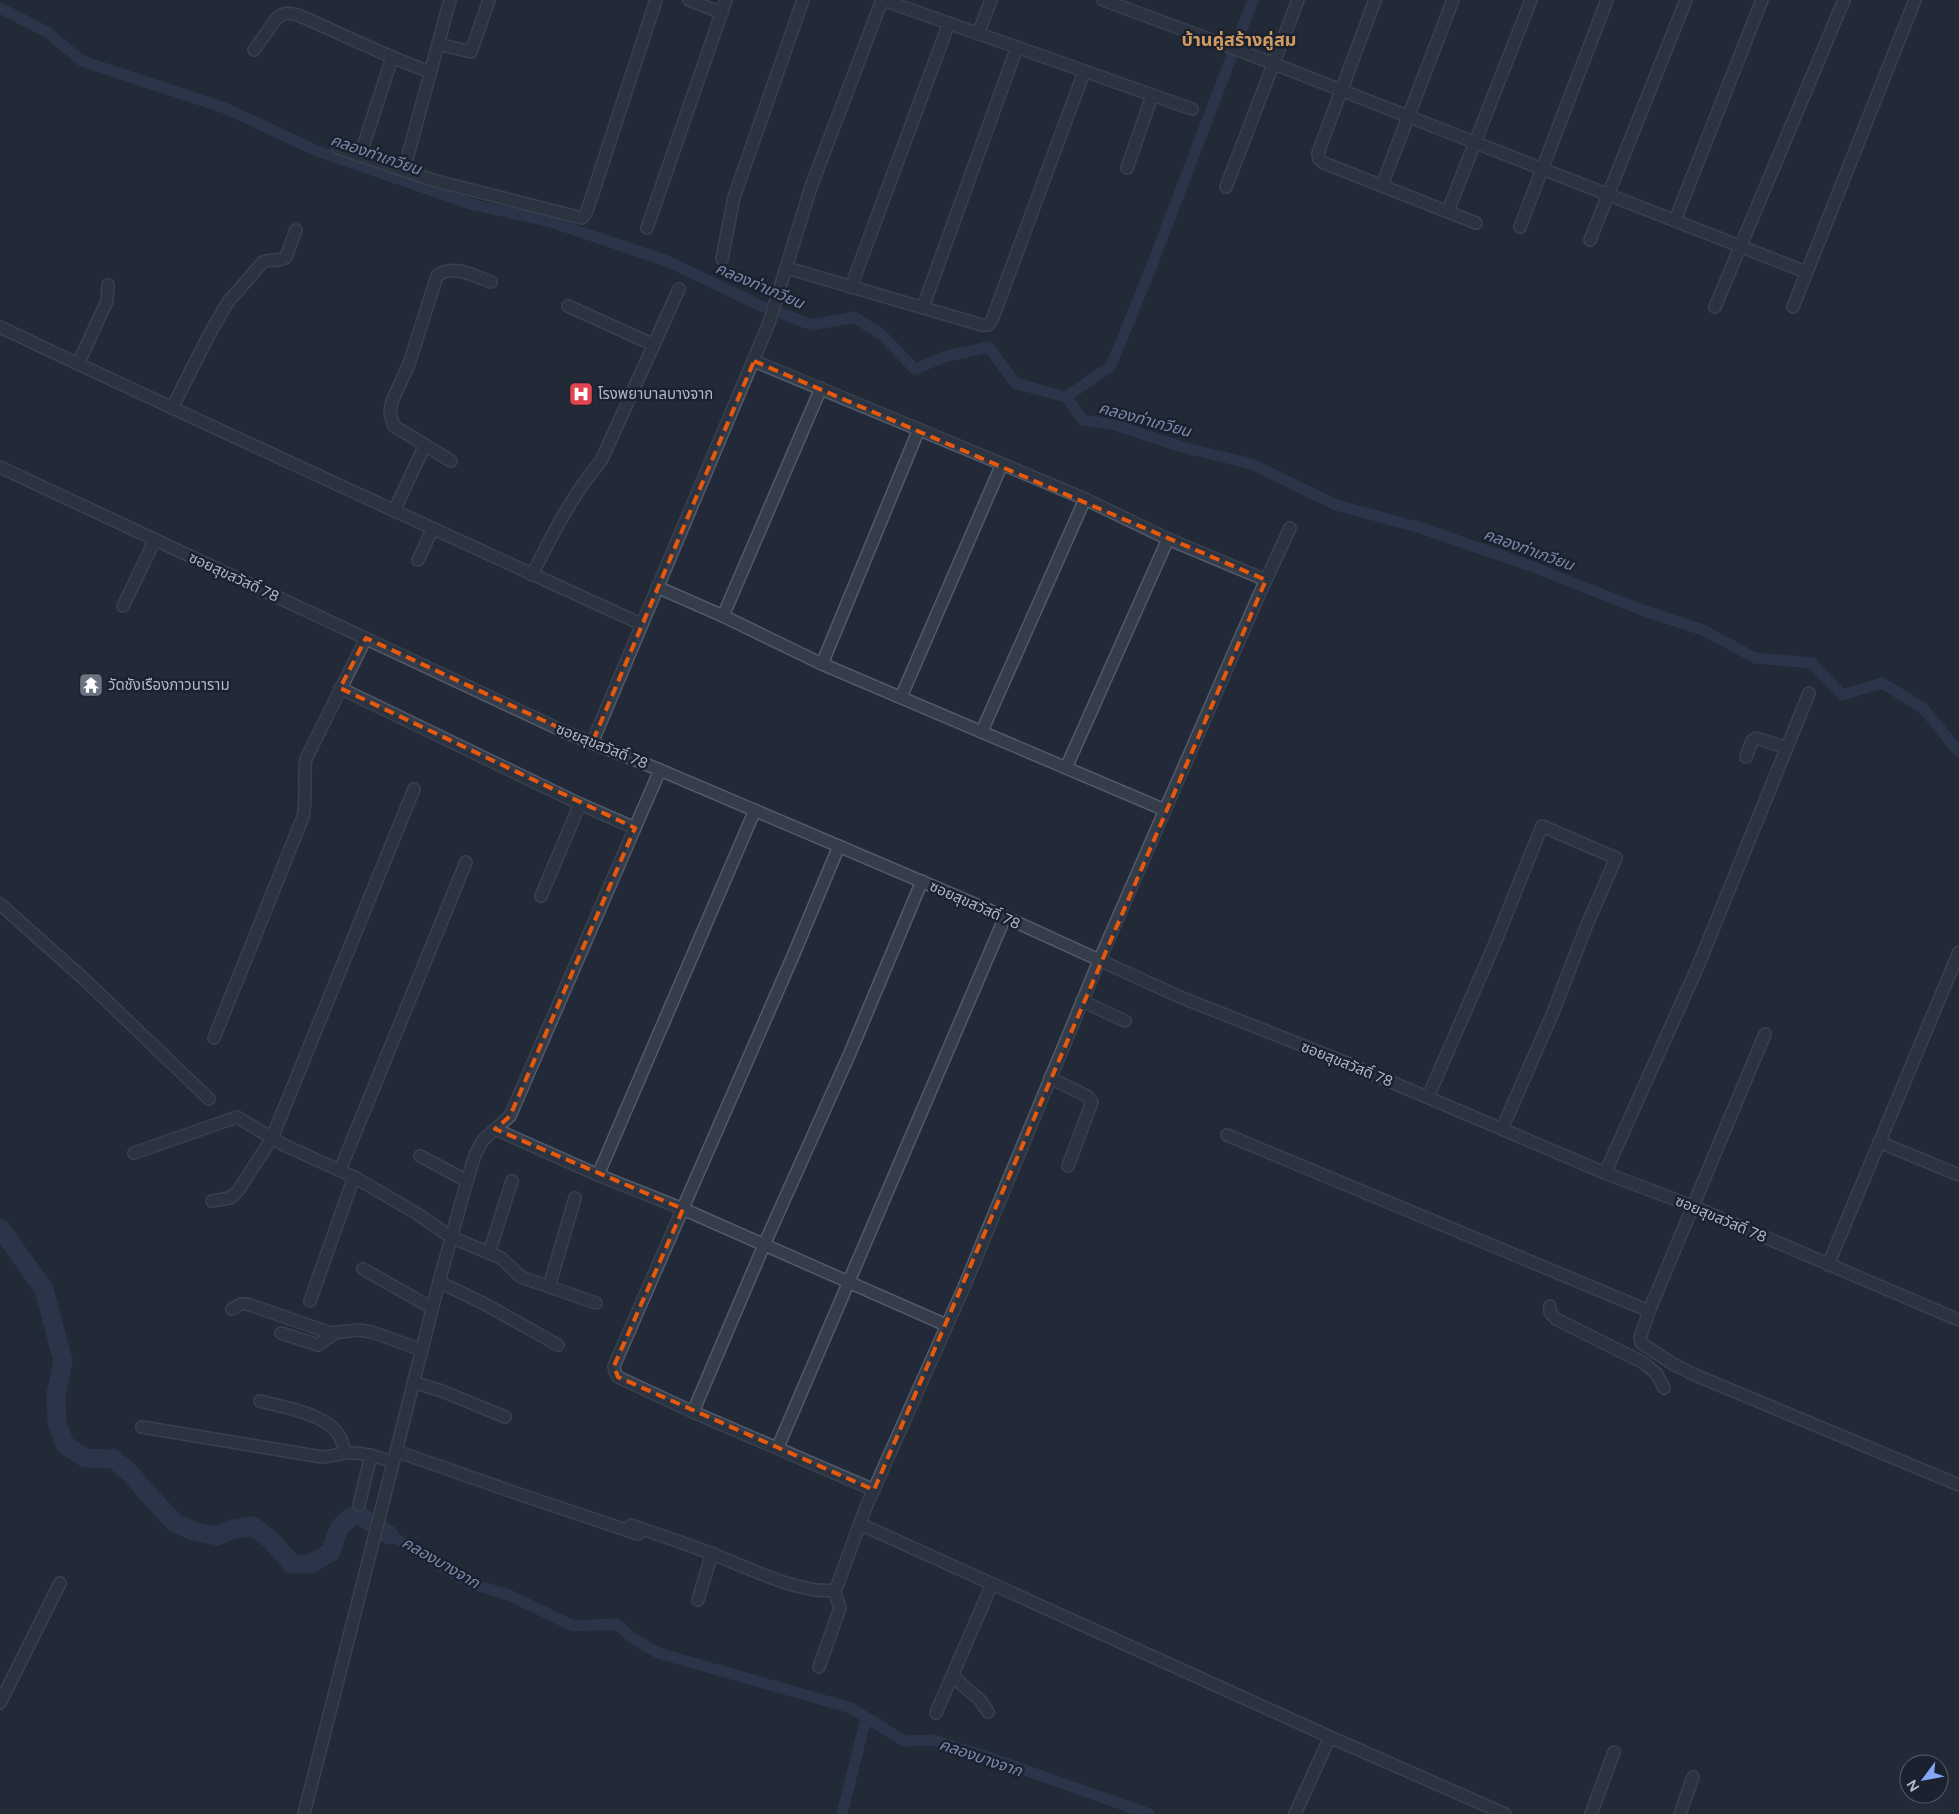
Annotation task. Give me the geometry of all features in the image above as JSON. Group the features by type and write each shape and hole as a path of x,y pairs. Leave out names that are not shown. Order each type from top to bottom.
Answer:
{"street":[{"path":"404,170 450,0"},
{"path":"438,44 471,52 489,0"},
{"path":"338,148 436,181 578,218 584,216 656,0"},
{"path":"689,0 722,13"},
{"path":"646,228 726,0"},
{"path":"722,259 734,198 803,0"},
{"path":"592,743 732,408 770,323 811,187 882,0 1192,109"},
{"path":"978,34 991,0"},
{"path":"1102,0 1241,51 1806,272"},
{"path":"1226,187 1298,0"},
{"path":"1375,0 1340,90 1318,157 1324,163 1476,223"},
{"path":"1382,185 1453,0"},
{"path":"1448,211 1531,0"},
{"path":"1520,227 1607,0"},
{"path":"1590,240 1686,0"},
{"path":"1675,220 1762,0"},
{"path":"1716,307 1844,0"},
{"path":"1792,306 1915,0"},
{"path":"254,50 277,18 282,14 290,13 361,42 392,58 430,72"},
{"path":"851,287 949,23"},
{"path":"923,307 1016,47"},
{"path":"360,156 392,58"},
{"path":"787,268 982,325 990,323 1084,72"},
{"path":"1126,168 1152,96"},
{"path":"172,408 228,302 263,262 286,257 296,230"},
{"path":"452,461 394,426 390,413 392,402 409,364 437,276 447,270 455,270 491,282"},
{"path":"78,364 107,301 108,285"},
{"path":"532,575 578,491 601,461 679,289"},
{"path":"568,306 654,345"},
{"path":"0,327 641,624"},
{"path":"754,361 1085,499 1168,539 1266,580"},
{"path":"723,616 821,388"},
{"path":"822,664 919,429"},
{"path":"394,511 425,445"},
{"path":"901,697 1002,464"},
{"name":"ซอยสุขสวัสดิ์ 78","path":"0,467 563,731 922,881 1180,997 1342,1061 1605,1173 1692,1206 1959,1320"},
{"path":"982,731 1085,499"},
{"path":"418,560 433,528"},
{"path":"834,1590 874,1490 964,1287 1099,961 1290,528"},
{"path":"1066,768 1168,539"},
{"path":"123,606 155,540"},
{"path":"657,587 723,616 822,664 1165,810"},
{"path":"214,1038 303,817 306,759 366,638"},
{"path":"340,688 580,804 635,828"},
{"path":"1605,1173 1698,966 1809,693"},
{"path":"1746,757 1752,741 1756,738 1786,748"},
{"path":"304,1814 432,1308 467,1181 483,1140 510,1116 660,770"},
{"path":"212,1201 230,1198 238,1191 272,1138 414,789"},
{"path":"541,896 580,804"},
{"path":"598,1175 755,810"},
{"path":"1428,1097 1495,943 1542,826 1616,858 1586,927 1552,1015 1502,1129"},
{"path":"839,846 614,1366 618,1377 693,1412 874,1490"},
{"path":"340,1170 466,862"},
{"path":"693,1412 764,1245 850,1053 922,881"},
{"path":"0,904 84,979 209,1099"},
{"path":"778,1448 1005,917"},
{"path":"1828,1265 1959,952"},
{"path":"1082,1001 1125,1021"},
{"path":"1630,1355 1641,1343 1640,1338 1649,1312 1765,1034"},
{"path":"1050,1078 1087,1096 1092,1102 1068,1166"},
{"path":"134,1153 237,1117 272,1138 354,1177 416,1213 451,1237 506,1262 522,1277 596,1304"},
{"path":"495,1129 598,1175 683,1209 946,1325"},
{"path":"1227,1135 1649,1312"},
{"path":"1879,1142 1959,1175"},
{"path":"420,1156 467,1181"},
{"path":"310,1301 354,1177"},
{"path":"489,1253 512,1181"},
{"path":"549,1288 575,1198"},
{"path":"363,1269 432,1308"},
{"path":"439,1282 483,1303 558,1345"},
{"path":"232,1309 241,1304 247,1304 335,1334"},
{"path":"1550,1306 1550,1312 1556,1319 1630,1355 1652,1369 1661,1380 1664,1388"},
{"path":"281,1333 318,1345 335,1334 358,1330 372,1332 422,1350"},
{"path":"1641,1343 1673,1364 1700,1377 1959,1485"},
{"path":"414,1382 442,1390 505,1417"},
{"path":"260,1401 321,1418 341,1437 344,1453"},
{"path":"142,1426 322,1457 344,1453 395,1456 510,1491 685,1549"},
{"path":"359,1505 371,1455"},
{"path":"860,1524 1504,1814"},
{"path":"631,1525 756,1572 813,1590 834,1590"},
{"path":"698,1600 712,1554"},
{"path":"0,1703 60,1583"},
{"path":"936,1713 992,1584"},
{"path":"819,1667 840,1608 834,1590"},
{"path":"952,1676 980,1700 988,1712"},
{"path":"1295,1814 1330,1737"},
{"path":"1591,1814 1614,1752"},
{"path":"1680,1814 1693,1777"}],"highlighted area":[{"path":"754,361 1266,580 874,1490 618,1377 614,1366 683,1209 495,1129 510,1116 635,828 340,688 366,638 592,743"}],"waterway":[{"path":"1066,397 1111,366 1152,265 1253,0"},
{"name":"คลองท่าเกวียน","path":"0,8 47,32 82,61 225,108 317,151 474,205 551,222 667,261 761,306 812,325 854,317 882,335 915,369 947,356 989,347 1015,383 1066,397 1083,420 1115,425 1182,447 1252,464 1336,505 1421,528 1528,565 1642,610 1703,630 1755,658 1812,663 1842,695 1882,683 1923,708 1959,752"},
{"name":"คลองบางจาก","path":"0,1228 44,1289 63,1361 56,1394 57,1422 65,1445 85,1458 114,1459 131,1474 175,1523 193,1531 217,1536 234,1529 253,1526 271,1540 292,1564 311,1564 331,1552 339,1529 351,1517 358,1514 389,1535"},
{"name":"คลองบางจาก","path":"389,1535 472,1584 509,1595 573,1626 616,1624 634,1639 658,1653 851,1708 904,1741 933,1740 991,1758 1149,1814"},
{"path":"842,1814 866,1718"}],"place":[{"name":"โรงพยาบาลบางจาก","path":"581,394"},
{"name":"วัดชังเรืองภาวนาราม","path":"91,685"}],"district":[{"name":"บ้านคู่สร้างคู่สม","path":"1239,40"}]}
